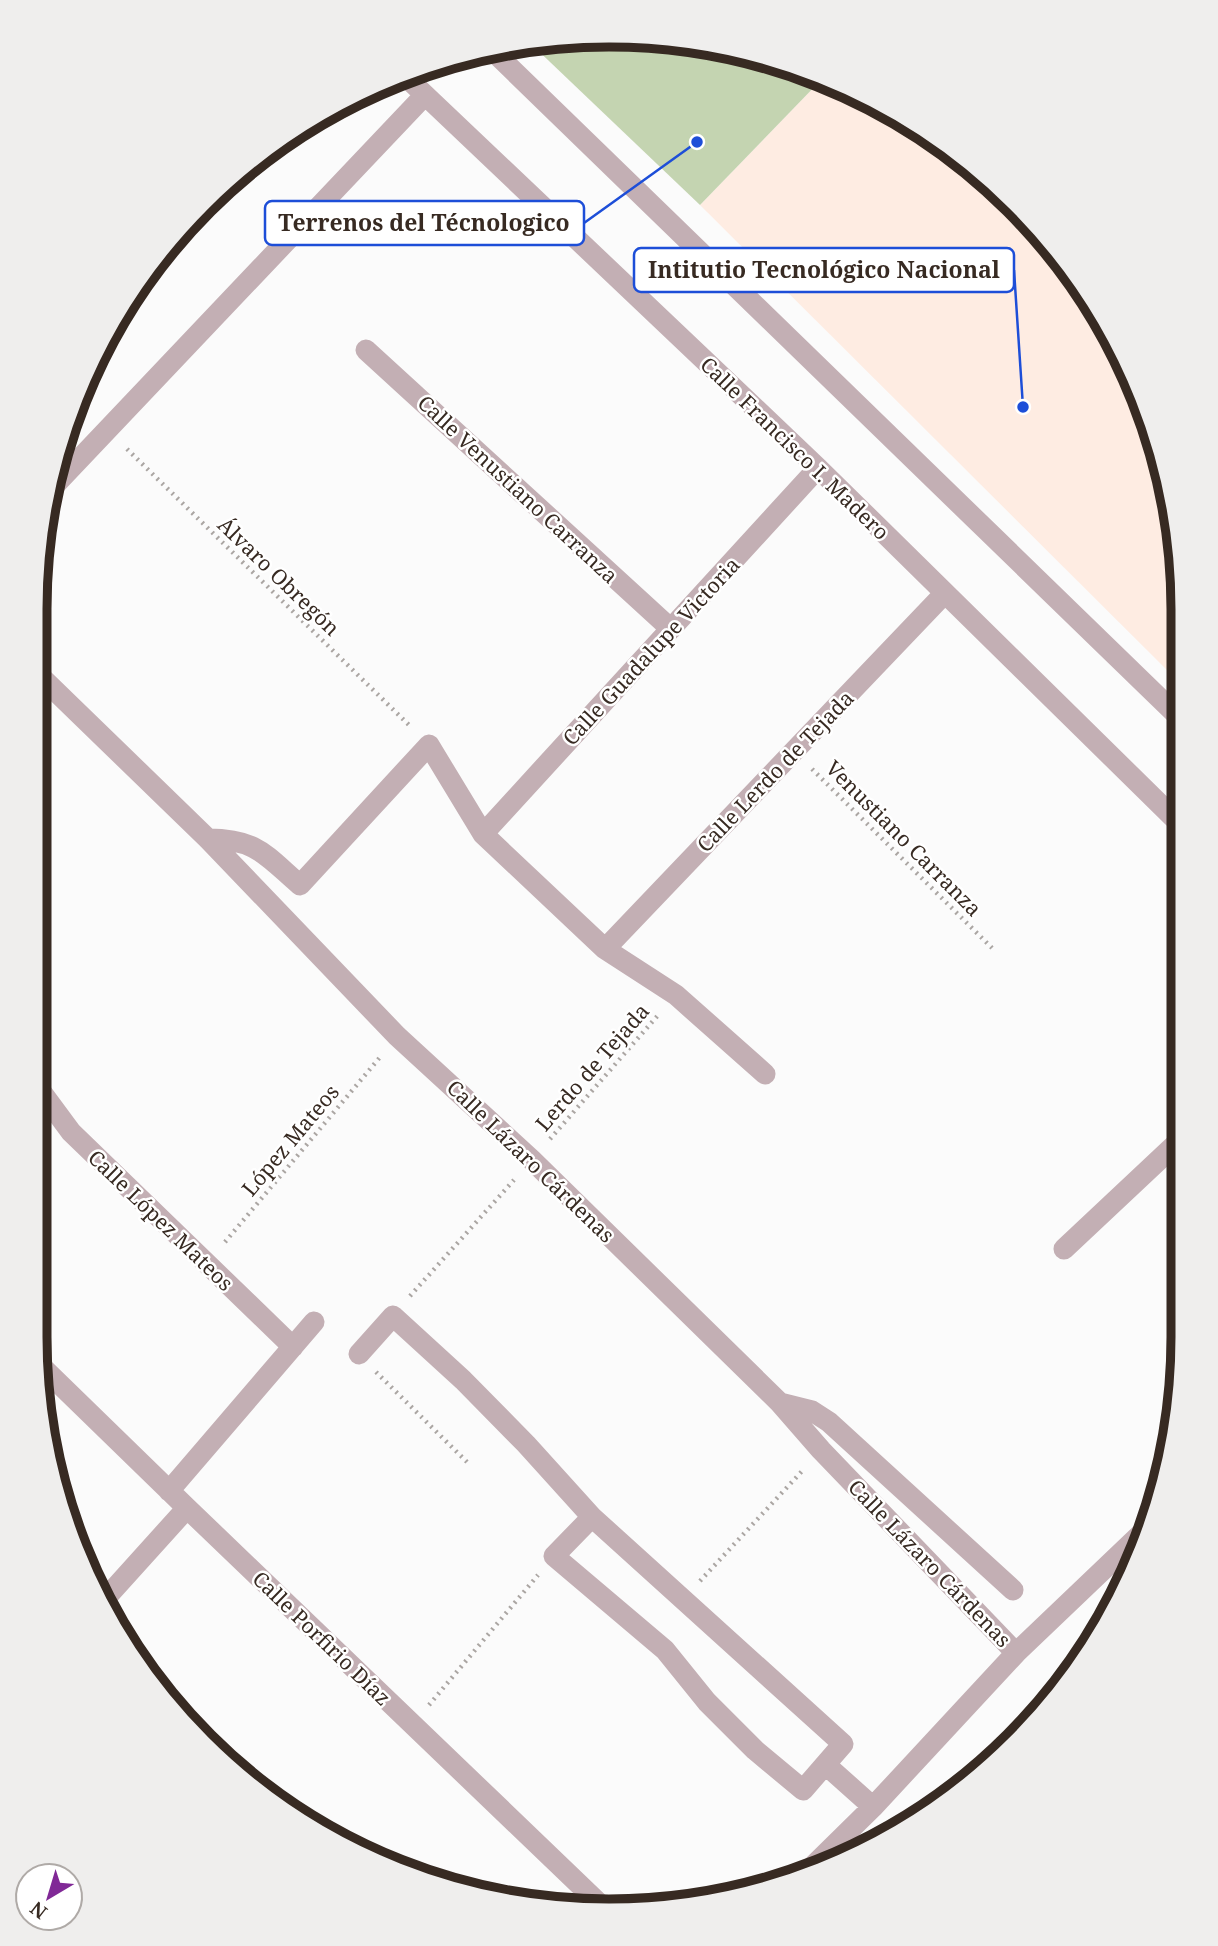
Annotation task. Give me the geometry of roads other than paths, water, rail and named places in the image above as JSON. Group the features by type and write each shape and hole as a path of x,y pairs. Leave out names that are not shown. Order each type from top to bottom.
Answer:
{"street":[{"path":"500,58 1171,709"},
{"name":"Calle Francisco I. Madero","path":"412,83 818,468 1171,815"},
{"path":"63,476 425,95"},
{"name":"Calle Venustiano Carranza","path":"366,349 671,629"},
{"name":"Calle Guadalupe Victoria","path":"483,834 818,468"},
{"name":"Calle Lerdo de Tejada","path":"605,949 945,593"},
{"name":"Calle Lázaro Cárdenas","path":"47,683 208,839 397,1036 532,1160 779,1403 1016,1653"},
{"path":"208,839 233,839 254,846 300,885 429,745 483,834 605,949 676,995 765,1074"},
{"name":"Calle López Mateos","path":"47,1100 71,1132 293,1347"},
{"path":"1064,1250 1171,1149"},
{"path":"359,1354 393,1316 464,1380 592,1517 843,1744 803,1790 745,1741 707,1702 665,1650 555,1556 592,1517"},
{"path":"169,1491 314,1322"},
{"name":"Calle Porfirio Díaz","path":"48,1373 594,1899"},
{"path":"779,1403 812,1411 829,1422 1013,1590"},
{"path":"110,1594 187,1508"},
{"path":"823,1857 873,1807 1016,1653 1132,1543"},
{"path":"826,1765 873,1807"}],"place":[{"name":"Terrenos del Técnologico","path":"697,142"},
{"name":"Intitutio Tecnológico Nacional","path":"1023,407"}]}
